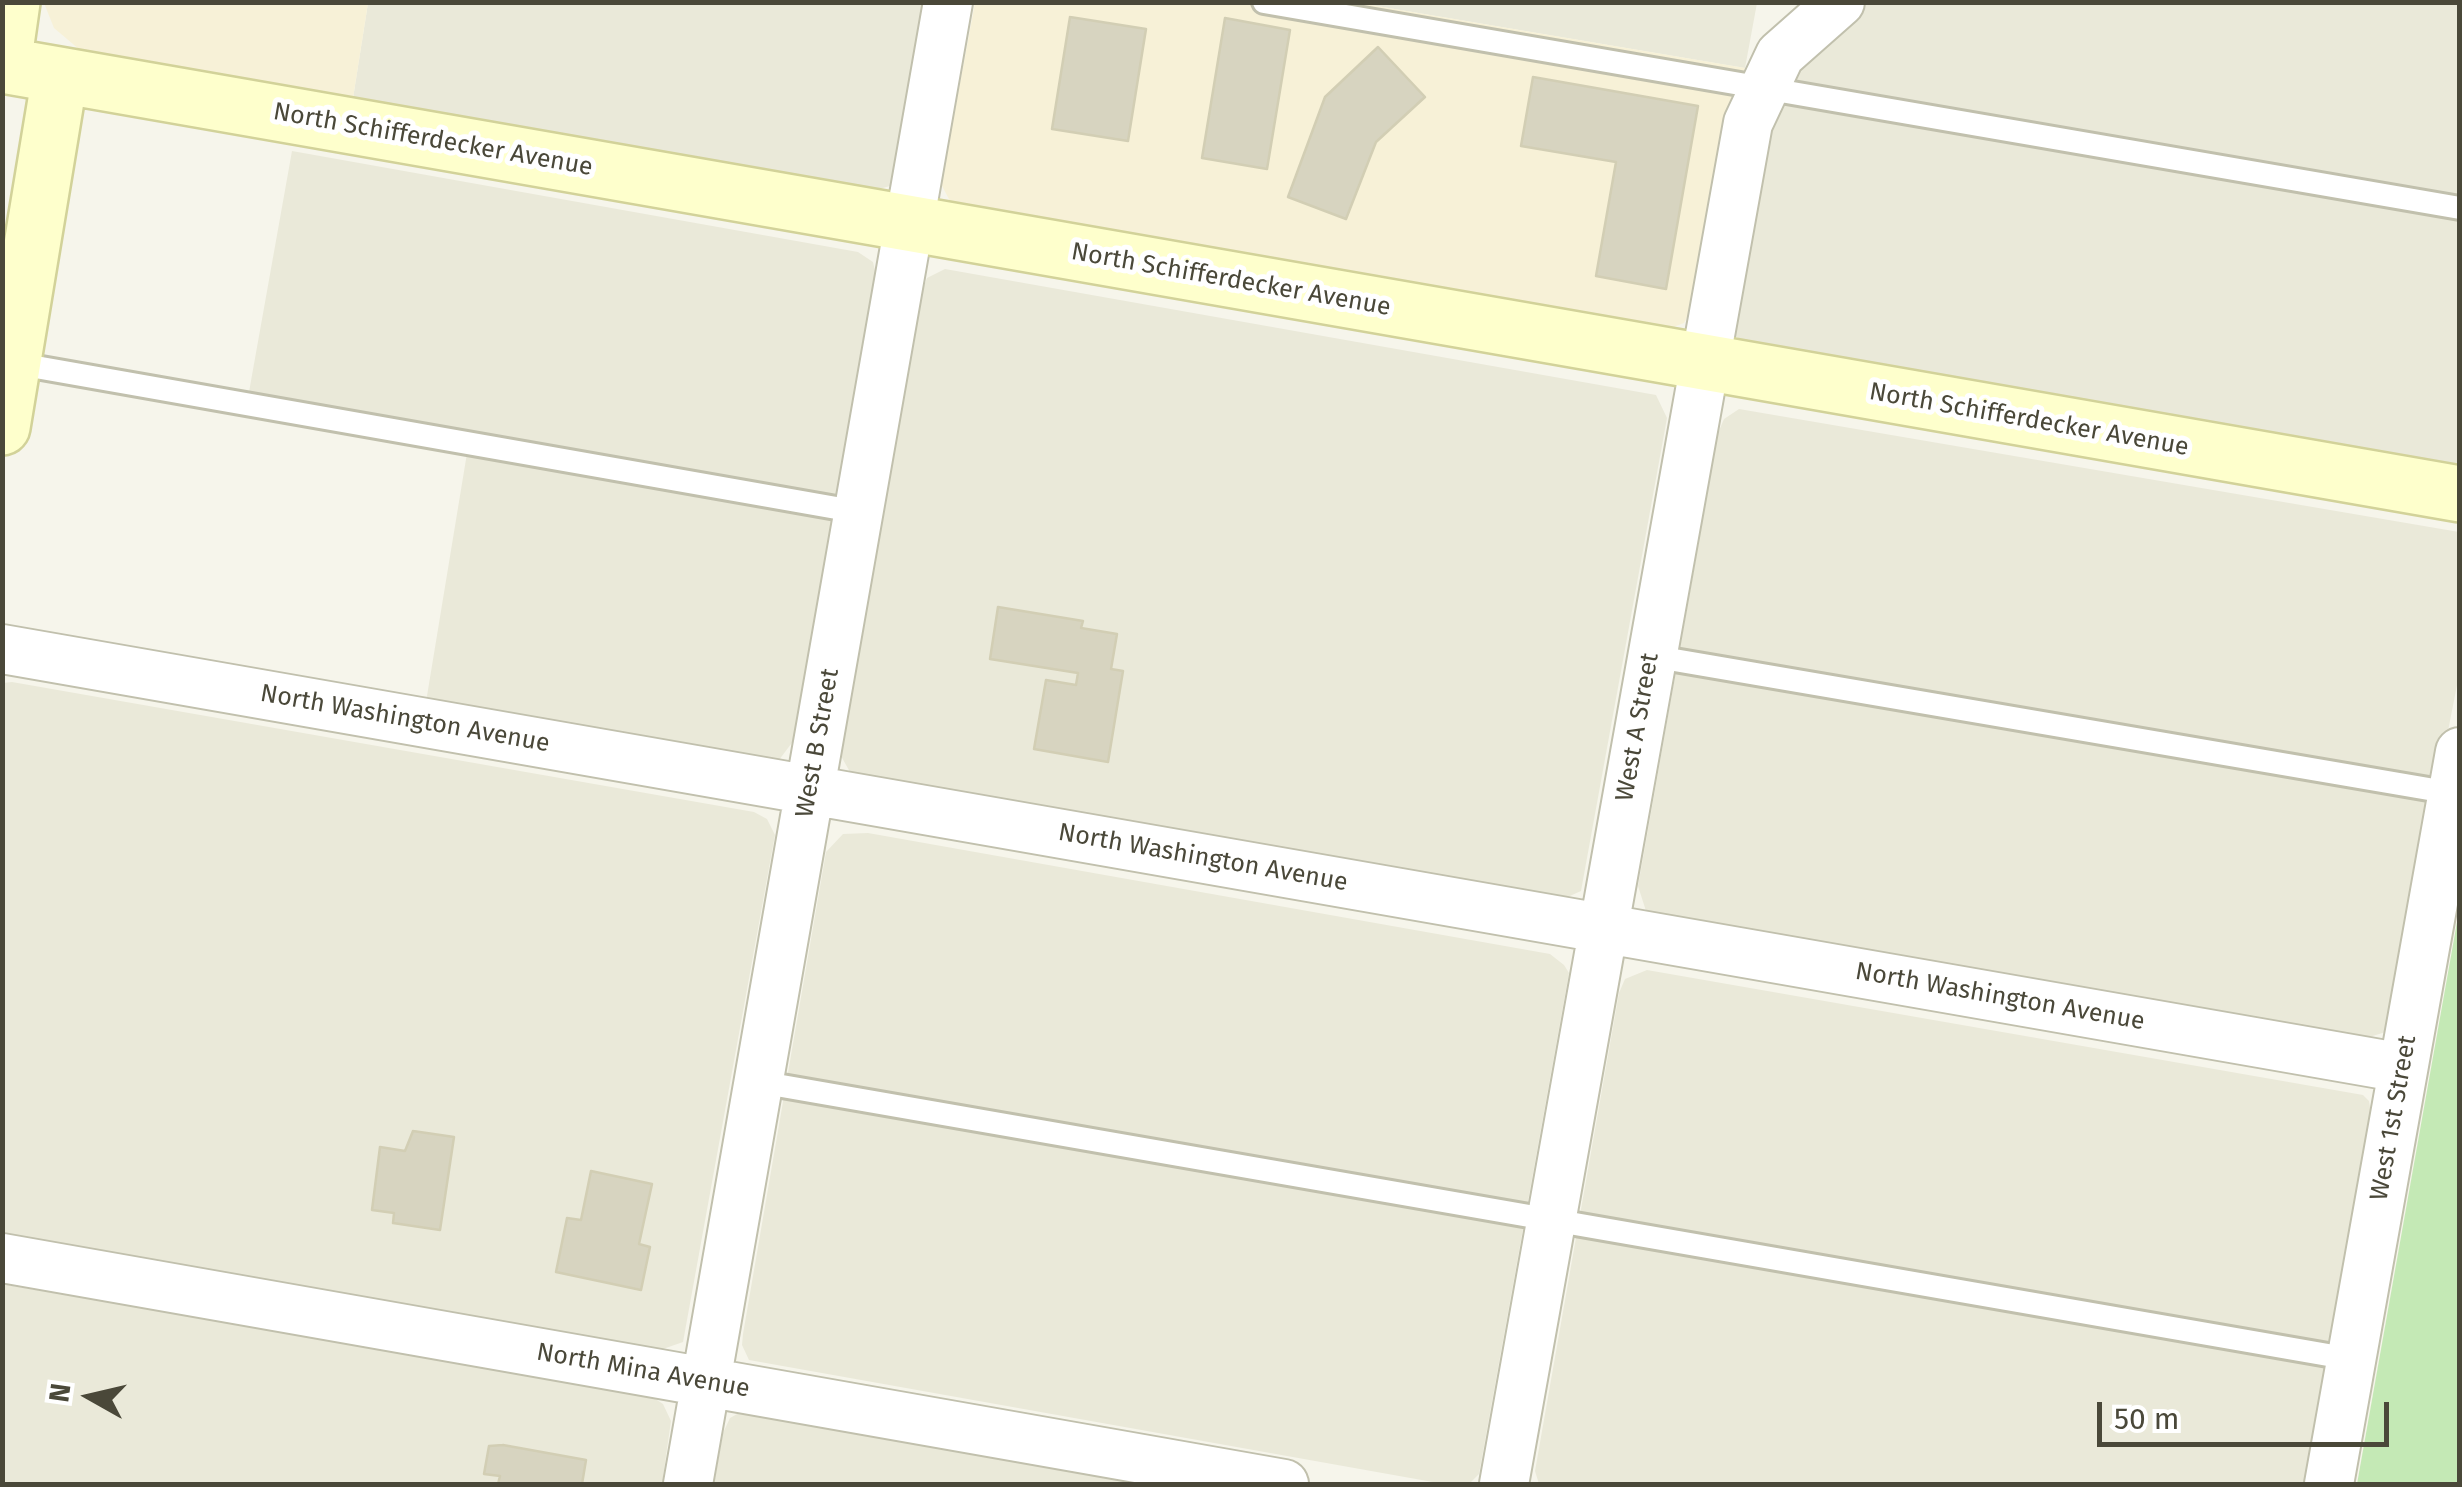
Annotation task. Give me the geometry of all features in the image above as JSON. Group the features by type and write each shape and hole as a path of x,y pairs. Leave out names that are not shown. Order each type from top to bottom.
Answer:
{"main road":[{"path":"3,65 12,2"},
{"name":"North Schifferdecker Avenue","path":"3,65 2460,494"},
{"path":"2,427 60,76"}],"street":[{"name":"West B Street","path":"688,1484 948,2"},
{"name":"West A Street","path":"1504,1484 1748,122 1780,56 1840,2"},
{"name":"North Washington Avenue","path":"2,649 2402,1068"},
{"name":"West 1st Street","path":"2328,1484 2456,773"},
{"name":"North Mina Avenue","path":"2,1258 1284,1484"}],"lane":[{"path":"1264,2 2460,208"},
{"path":"13,364 859,512"},
{"path":"1650,656 2456,773"},
{"path":"759,1082 2351,1359"}],"shaded area":[{"path":"44,2 368,3 353,98 80,50 54,28"},
{"path":"368,3 924,3 895,176 890,186 872,191 353,98"},
{"path":"975,3 1359,3 1745,68 1725,119 1692,308 1684,323 1668,329 960,207 950,201 941,184"},
{"path":"1359,3 1757,3 1745,68"},
{"path":"1868,3 2459,3 2459,466 1745,342 1733,335 1766,122 1790,74"},
{"path":"292,151 858,252 873,262 875,271 794,740 779,760 758,763 426,702 470,435 249,392"},
{"path":"945,269 1656,395 1667,418 1581,891 1563,899 862,778 850,772 841,756 841,743 922,291 927,278"},
{"path":"1739,409 2459,532 2459,675 2389,1031 2366,1038 1657,917 1646,911 1638,886 1718,433 1724,419"},
{"path":"3,683 754,812 767,819 775,835 683,1342 660,1350 3,1233"},
{"path":"868,833 1550,954 1564,965 1569,973 1479,1474 1471,1482 1444,1484 749,1360 742,1345 743,1334 826,852 843,834"},
{"path":"1647,970 2363,1095 2369,1101 2373,1125 2310,1484 1539,1484 1535,1471 1619,993 1625,979"},
{"path":"2,1284 651,1396 663,1404 671,1421 662,1484 3,1484"},
{"path":"739,1413 1154,1484 714,1484 723,1433 730,1418"}],"green space":[{"path":"2459,911 2459,1484 2357,1484"}],"building":[{"path":"1070,17 1146,29 1128,141 1052,129"},
{"path":"1225,18 1290,30 1267,169 1202,158"},
{"path":"1378,47 1425,97 1376,142 1346,219 1288,197 1325,97"},
{"path":"1533,77 1698,106 1666,289 1596,276 1616,162 1521,146"},
{"path":"998,607 1083,621 1081,628 1117,634 1111,669 1123,671 1108,762 1034,749 1046,680 1076,685 1078,673 990,659"},
{"path":"413,1131 454,1137 440,1230 393,1223 394,1213 372,1210 380,1147 405,1151"},
{"path":"591,1171 652,1184 639,1244 650,1247 641,1290 556,1272 567,1218 581,1220"},
{"path":"489,1446 586,1460 582,1484 498,1484 500,1476 484,1474"}]}
